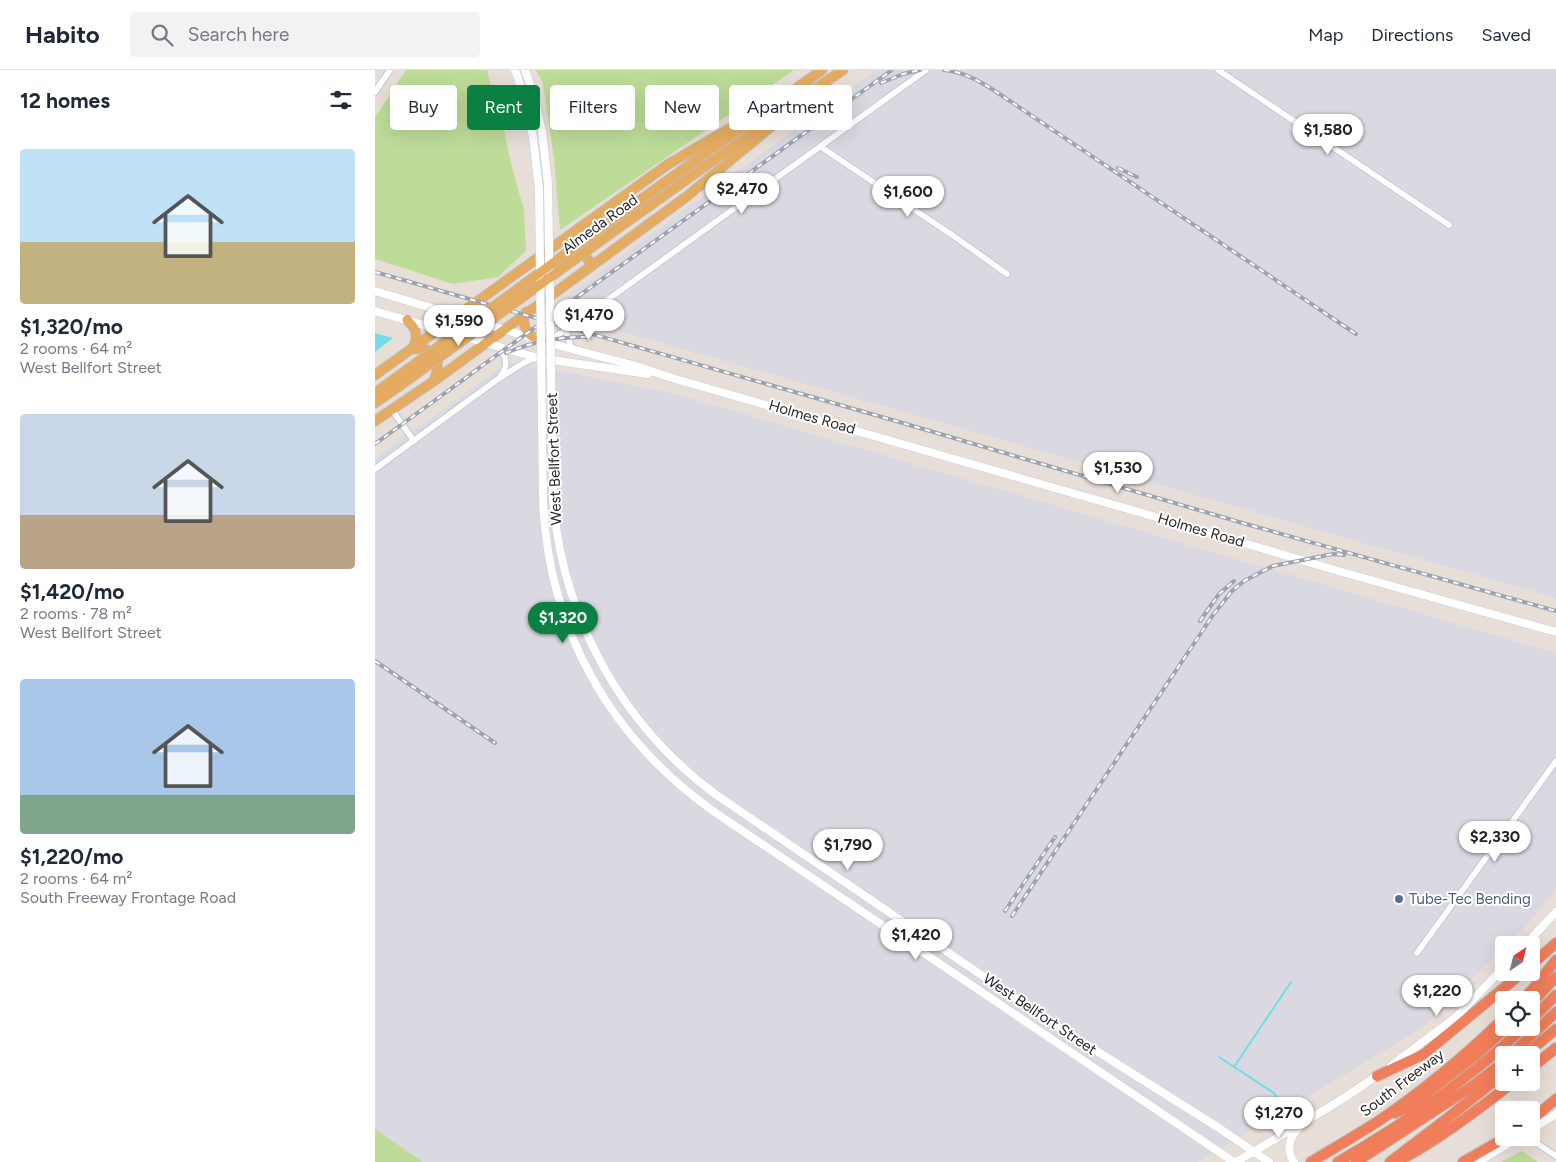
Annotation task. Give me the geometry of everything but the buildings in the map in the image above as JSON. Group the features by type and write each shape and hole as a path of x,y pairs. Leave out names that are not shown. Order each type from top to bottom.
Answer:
{"highway":[{"path":"1540,957 1556,943"},
{"path":"1531,991 1556,960"},
{"path":"1540,994 1556,977"},
{"path":"1377,1076 1424,1054 1512,981"},
{"path":"1540,1011 1556,995"},
{"path":"1520,1046 1556,1012"},
{"name":"South Freeway","path":"1311,1162 1380,1119 1441,1074 1495,1026"},
{"path":"1535,1046 1556,1028"},
{"path":"1380,1119 1409,1107 1476,1055 1496,1036"},
{"path":"1341,1160 1400,1124 1481,1066 1514,1036"},
{"path":"1540,1061 1556,1048"},
{"path":"1356,1162 1471,1087 1495,1069"},
{"path":"1390,1162 1495,1080"},
{"path":"1396,1162 1455,1126 1501,1091"},
{"path":"1540,1112 1556,1099"},
{"path":"1463,1162 1495,1144"}],"main road":[{"name":"West Bellfort Street","path":"515,70 532,131 538,183 543,497 546,535 552,572 567,625 592,677 621,722 655,761 702,803 1235,1162"},
{"name":"West Bellfort Street","path":"525,70 533,93 542,131 548,184 553,497 556,527 561,555 573,599 597,656 633,713 665,750 703,785 1046,1019 1219,1128 1269,1162"},
{"name":"Almeda Road","path":"800,85 822,70"},
{"name":"Almeda Road","path":"820,85 843,70"},
{"path":"375,375 679,157 729,128"},
{"name":"Almeda Road","path":"375,403 395,383 600,235 739,130"},
{"name":"Almeda Road","path":"600,235 755,130"},
{"path":"375,421 434,381 705,182 766,130"},
{"path":"573,232 595,262"},
{"name":"Holmes Road","path":"375,291 1335,570 1556,632"},
{"name":"Holmes Road","path":"375,311 538,358 672,378"},
{"path":"526,312 523,319 524,325 527,333 533,337"},
{"path":"407,320 416,332 416,340 412,349"},
{"path":"412,349 424,348 434,355 438,365 434,381"},
{"name":"Almeda Road","path":"375,393 395,383"},
{"path":"621,722 633,713"},
{"path":"880,923 889,912"},
{"path":"1533,936 1556,912"},
{"path":"1235,1162 1306,1122 1377,1076 1456,1016 1495,976"},
{"path":"1124,1088 1133,1075"},
{"path":"1540,1124 1556,1114"},
{"path":"1294,1162 1290,1157 1289,1148 1296,1130 1306,1122"},
{"path":"1477,1162 1504,1146"}],"street":[{"path":"375,92 390,70"},
{"path":"547,342 926,70"},
{"path":"1218,70 1449,225"},
{"path":"821,147 1007,274"},
{"path":"566,330 571,348"},
{"path":"498,379 507,364 506,358 499,348"},
{"path":"375,469 498,379 527,361 538,358"},
{"path":"392,410 414,441"},
{"path":"1417,954 1556,761"},
{"path":"1540,1145 1556,1156"}],"shaded area":[{"path":"876,70 1556,70 1556,598 595,324 561,301 794,130 852,130 852,88"},
{"path":"507,363 566,372 676,394 1556,653 1556,889 1530,922 1516,936 1495,936 1495,957 1421,1029 1198,1162 423,1162 375,1129 375,459"}],"green space":[{"path":"406,70 487,70 491,85 467,85 467,130 504,130 510,160 524,210 526,251 498,277 453,284 375,259 375,117 390,94 390,130 457,130 457,85 396,85"},
{"path":"536,70 794,70 772,85 729,85 729,114 719,121 719,85 645,85 645,130 706,130 560,230 554,159 543,83"},
{"path":"375,1129 423,1162 375,1162"},
{"path":"1522,1151 1538,1162 1501,1162"}],"water":[{"path":"375,333 393,338 375,352"}],"waterway":[{"path":"1234,1067 1291,982"},
{"path":"1219,1057 1274,1093 1290,1117"}],"railway":[{"path":"472,373 892,70"},
{"path":"881,83 903,74 920,70"},
{"path":"944,70 966,75 992,89 1356,334"},
{"path":"1118,168 1137,177"},
{"path":"375,272 889,419 1246,524 1556,611"},
{"path":"506,353 547,340 589,337"},
{"path":"375,444 478,369"},
{"path":"1012,916 1213,615 1232,591 1244,581 1273,566 1333,554 1344,555"},
{"path":"1200,621 1219,594 1234,581"},
{"path":"375,661 495,743"},
{"path":"1005,911 1055,837"}],"place":[{"name":"Tube-Tec Bending","path":"1399,899"}]}
